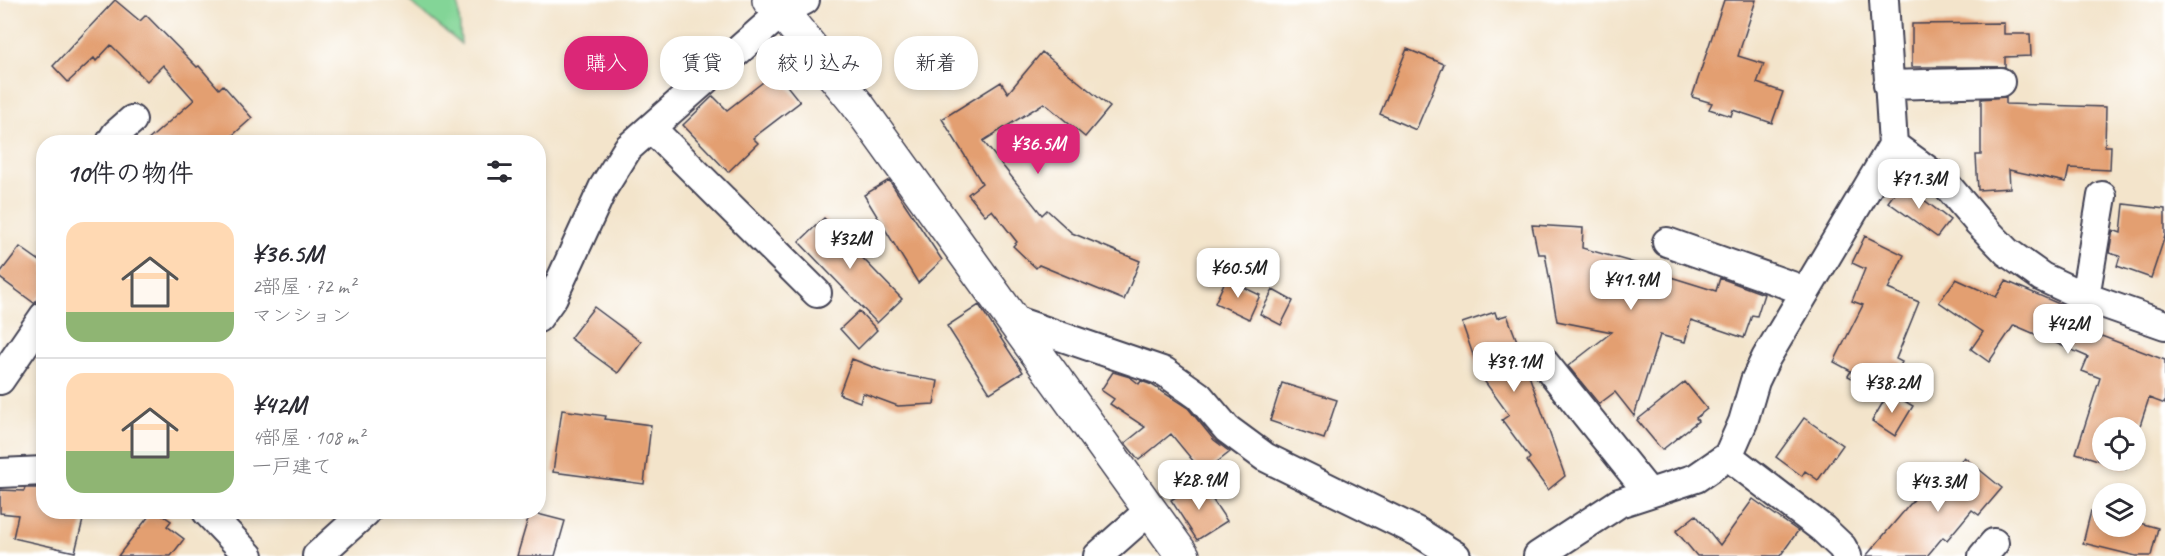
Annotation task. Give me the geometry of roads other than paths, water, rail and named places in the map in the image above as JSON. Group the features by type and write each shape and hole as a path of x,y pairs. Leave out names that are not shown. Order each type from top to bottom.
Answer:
{"street":[{"path":"1538,556 1619,503 1696,478 1728,456 1743,422 1755,381 1766,358 1893,145 1884,0"},
{"path":"546,307 553,297 603,188 628,148 785,3 1183,556"},
{"path":"1888,86 2000,82"},
{"path":"115,135 132,120"},
{"path":"651,128 817,293"},
{"path":"1893,145 1945,183 2007,252 2042,277 2085,297 2165,325"},
{"path":"2085,297 2102,196"},
{"path":"1667,242 1806,291"},
{"path":"1013,320 1165,372 1199,396 1227,429 1265,456 1418,532 1456,556"},
{"path":"0,380 36,328"},
{"path":"1543,361 1648,492"},
{"path":"1728,456 1823,529 1842,547 1847,556"},
{"path":"0,473 36,471"},
{"path":"1098,556 1150,509"},
{"path":"214,519 249,556"},
{"path":"317,556 358,519"}]}
